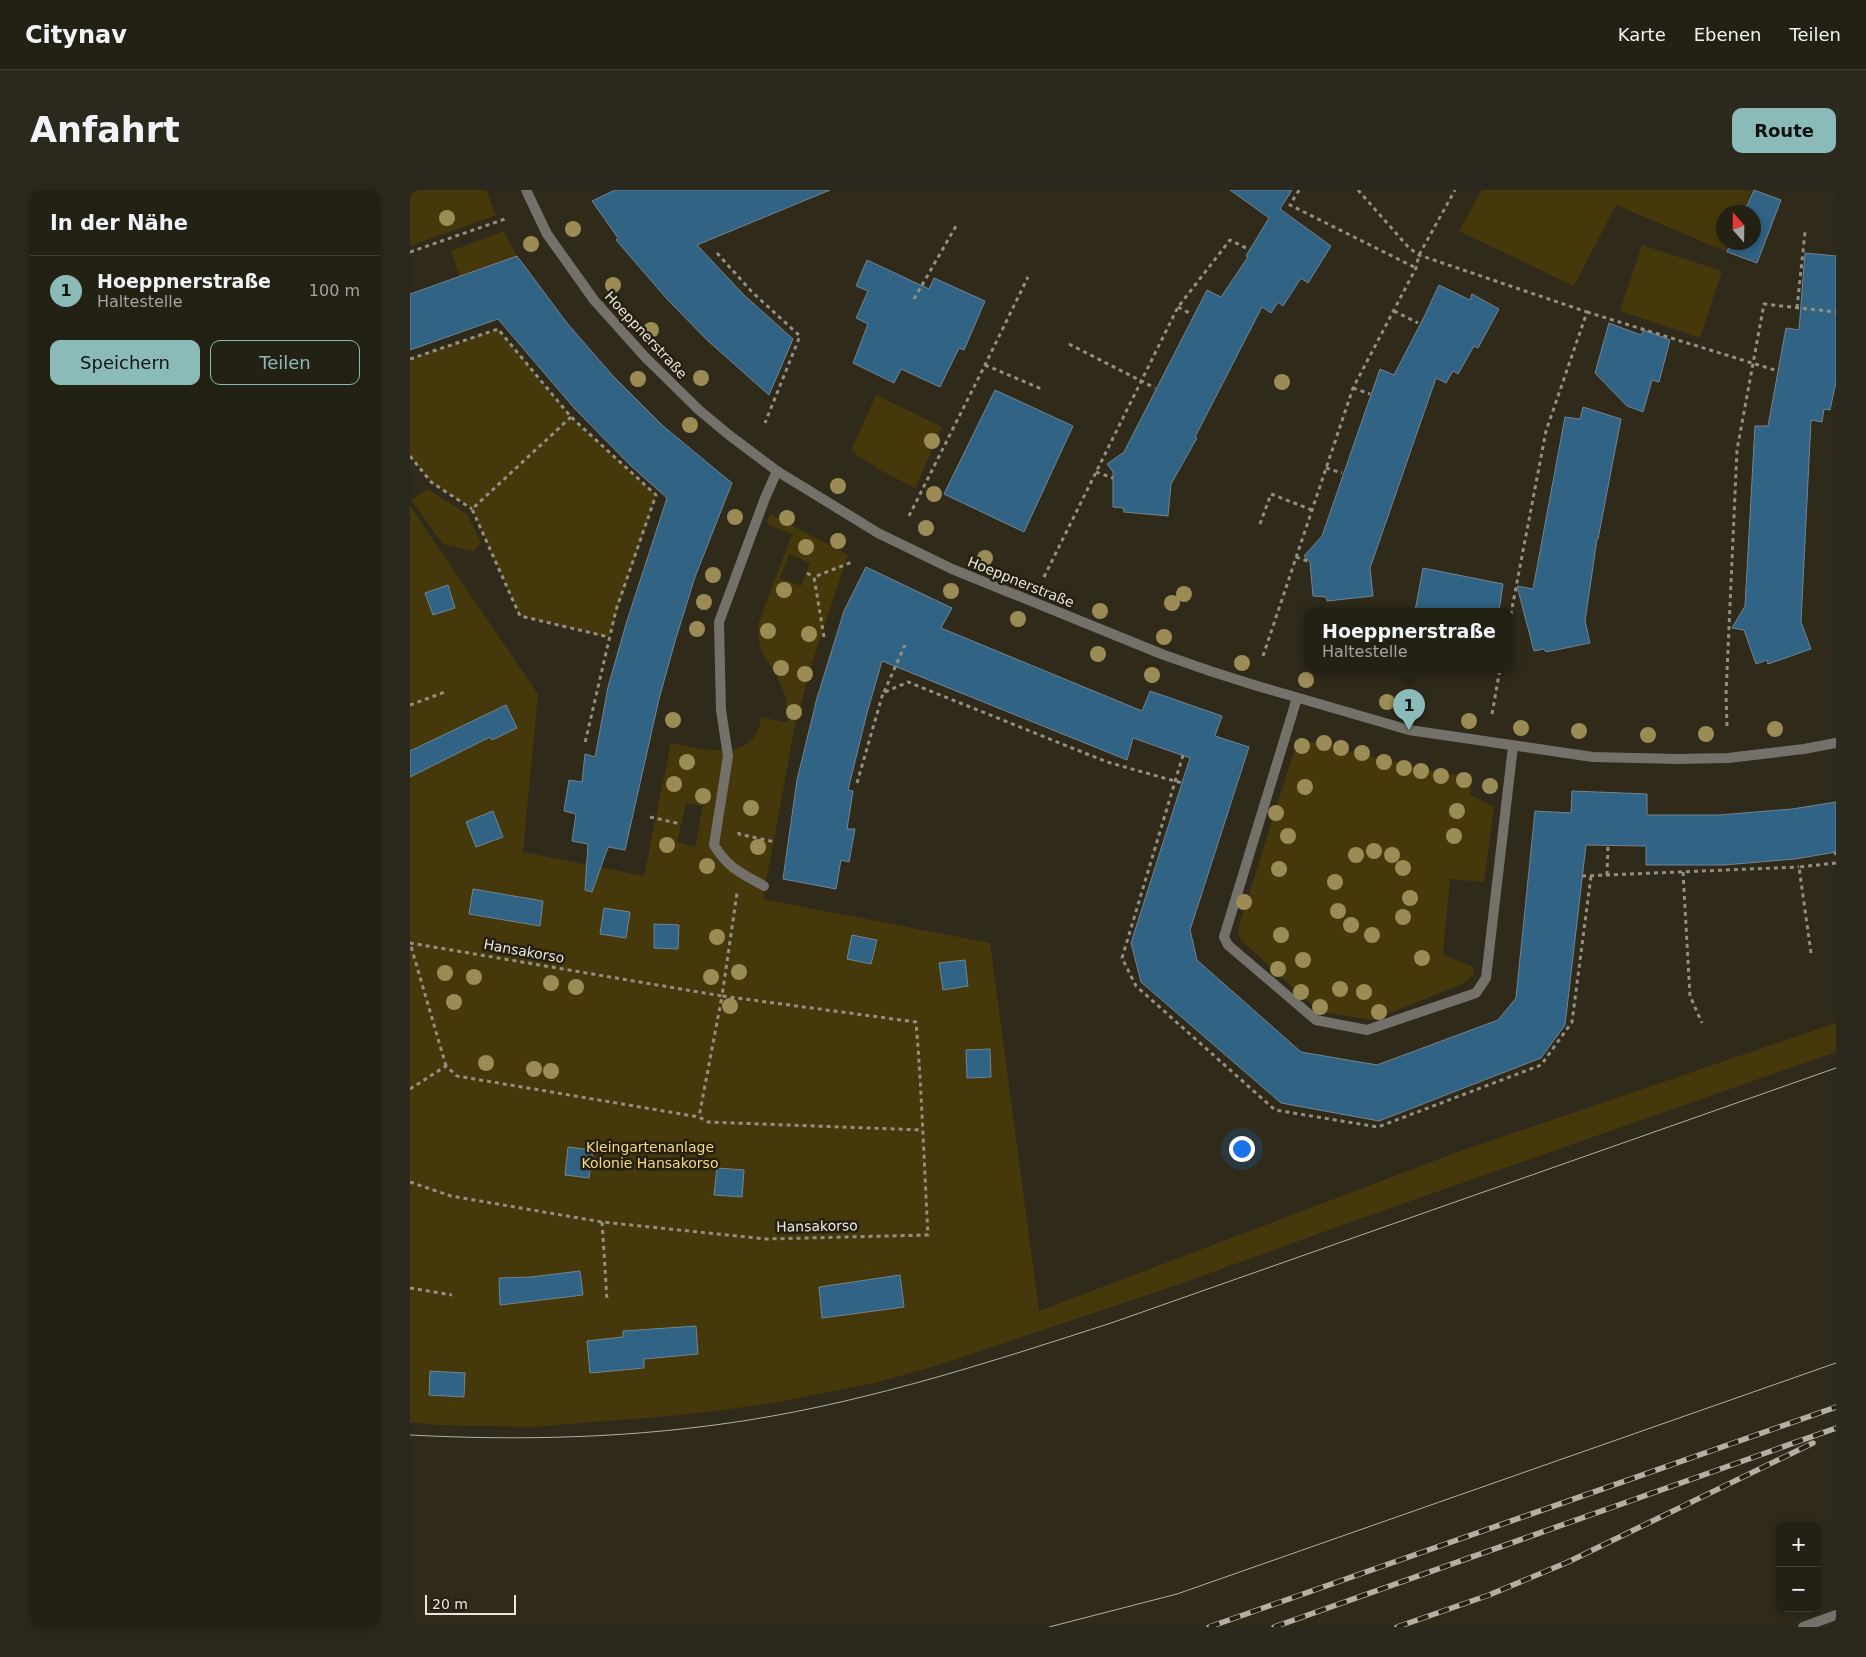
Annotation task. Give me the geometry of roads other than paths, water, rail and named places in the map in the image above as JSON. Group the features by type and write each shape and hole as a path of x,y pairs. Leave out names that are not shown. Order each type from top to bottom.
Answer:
{"street":[{"name":"Hoeppnerstraße","path":"526,190 538,217 560,254 594,300 618,328 700,410 736,441 777,471 878,533 952,569 1164,655 1254,685 1408,730 1592,757 1728,758 1804,749 1836,743"},
{"path":"764,886 740,873 723,860 714,845 728,756 721,710 718,622 777,471"},
{"path":"1297,698 1224,937 1228,945 1316,1020 1367,1030 1476,992 1486,978 1513,746"},
{"path":"1804,1627 1836,1615"}],"tram line":[{"path":"410,1435 538,1438 664,1431 749,1420 842,1402 979,1365 1114,1322 1836,1068"},
{"path":"1049,1627 1177,1594 1836,1363"}],"railway":[{"path":"1209,1627 1836,1407"},
{"path":"1274,1627 1836,1428"},
{"path":"1397,1627 1489,1595 1568,1562 1813,1443"}],"place":[{"name":"Hoeppnerstraße","path":"1409,730"}],"park label":[{"name":"Kleingartenanlage Kolonie Hansakorso","path":"650,1156"}]}
